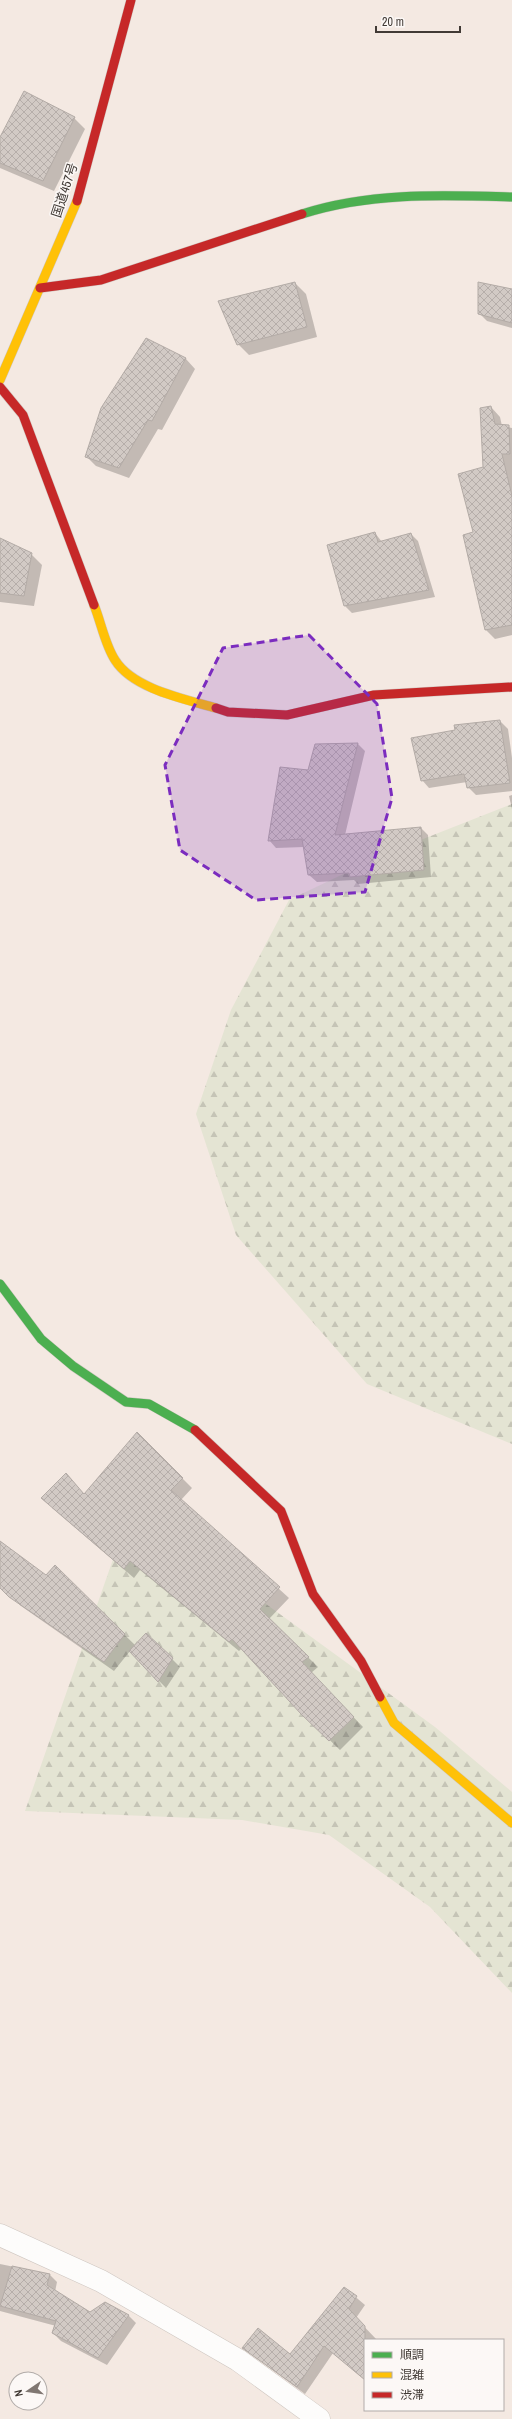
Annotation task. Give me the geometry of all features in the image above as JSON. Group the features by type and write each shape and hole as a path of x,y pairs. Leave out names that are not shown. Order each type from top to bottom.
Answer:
{"main road":[{"name":"国道457号","path":"0,380 76,203 131,0"},
{"path":"40,288 100,280 330,204 425,194 512,197"},
{"path":"0,386 23,415 115,660 133,679 177,697 228,712 287,715 374,695 512,687"},
{"path":"0,1284 41,1339 73,1366 126,1402 149,1404 198,1432 281,1511 312,1594 361,1661 394,1722 512,1823"}],"street":[{"path":"0,2235 101,2281 238,2360 319,2419"}],"highlighted area":[{"path":"309,635 377,704 392,798 365,892 256,900 180,850 165,765 223,648"}],"green space":[{"path":"512,804 512,1444 367,1384 236,1235 196,1114 231,1010 289,900 385,854"},
{"path":"125,1525 248,1591 435,1727 512,1792 512,1993 430,1907 329,1835 242,1820 25,1811"}],"building":[{"path":"24,91 75,117 43,181 0,163 0,137"},
{"path":"295,282 307,327 237,345 218,301"},
{"path":"478,282 512,289 512,323 478,314"},
{"path":"146,338 186,358 152,421 148,420 119,468 85,457 101,408"},
{"path":"491,406 495,424 509,425 510,454 502,454 512,496 512,625 485,630 463,535 473,532 458,474 483,467 480,408"},
{"path":"375,532 378,542 411,533 429,590 344,606 327,545"},
{"path":"0,538 32,553 24,596 0,593"},
{"path":"500,720 510,783 467,788 464,774 421,781 411,738 455,730 454,725"},
{"path":"358,743 335,835 421,827 424,870 350,877 349,873 308,875 302,839 268,841 280,767 308,770 315,744"},
{"path":"137,1432 183,1478 171,1490 280,1587 260,1609 309,1657 302,1662 354,1717 329,1741 301,1714 232,1639 229,1642 130,1561 124,1569 41,1498 66,1473 84,1494"},
{"path":"0,1541 46,1575 55,1565 125,1634 104,1662 9,1597 0,1588"},
{"path":"146,1633 173,1658 158,1682 129,1651"},
{"path":"12,2266 50,2274 47,2285 90,2312 105,2302 129,2315 98,2358 52,2333 56,2321 0,2306"},
{"path":"344,2287 357,2296 349,2309 365,2326 364,2379 324,2346 297,2387 242,2348 258,2328 290,2354"}],"traffic: fast":[{"path":"302,214 328,207 380,198 406,196 512,197"},
{"path":"0,1284 41,1339 73,1366 126,1402 149,1404 195,1430"}],"traffic: slow":[{"path":"0,380 77,201"},
{"path":"94,605 108,647 115,660 123,670 147,686 161,692 216,708"},
{"path":"380,1697 394,1723 512,1823"}],"traffic: jam":[{"path":"77,201 131,0"},
{"path":"40,288 101,280 302,214"},
{"path":"0,387 23,415 94,605"},
{"path":"216,708 228,712 287,715 374,695 512,687"},
{"path":"195,1430 281,1511 313,1594 361,1661 380,1697"}]}
